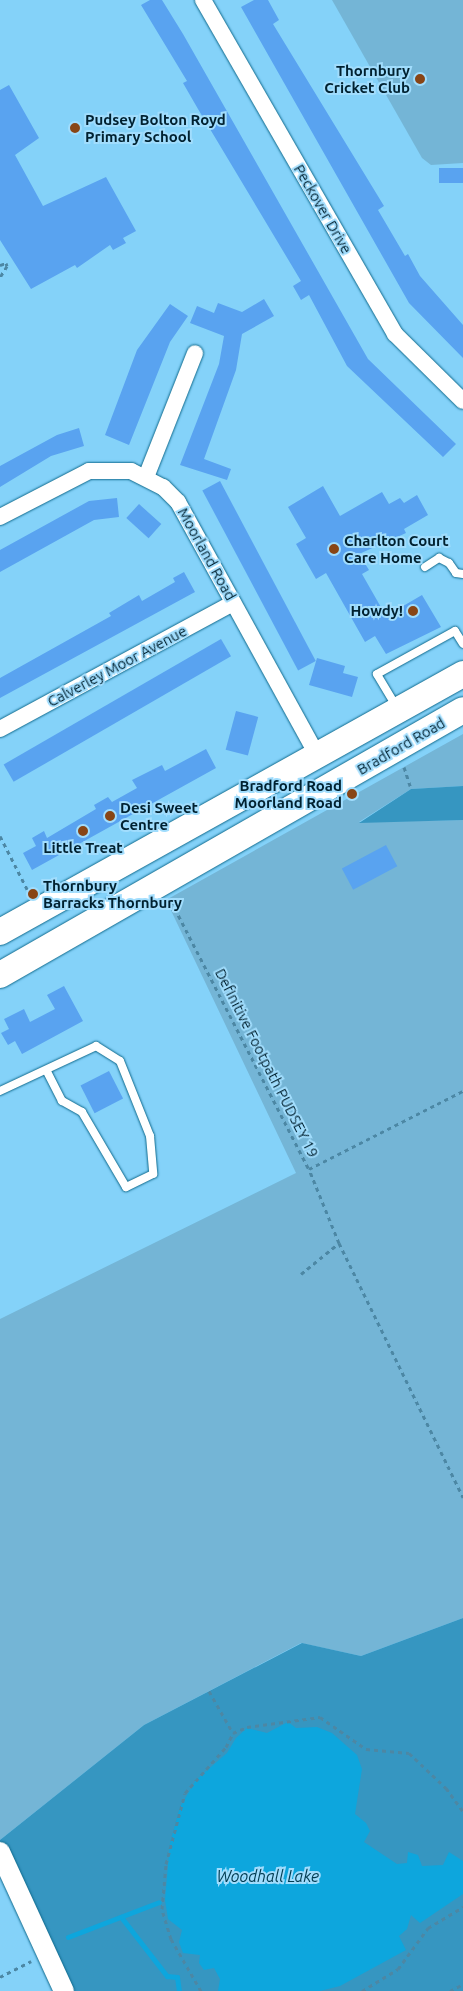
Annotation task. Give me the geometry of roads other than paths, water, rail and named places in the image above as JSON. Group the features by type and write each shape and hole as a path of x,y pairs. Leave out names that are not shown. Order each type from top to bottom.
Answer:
{"highway":[{"path":"0,932 463,674"},
{"name":"Bradford Road","path":"0,975 463,710"}],"street":[{"name":"Peckover Drive","path":"203,0 395,334 463,402"},
{"path":"146,477 195,353"},
{"name":"Moorland Road","path":"0,517 89,471 112,468 146,477 178,502 317,755"},
{"name":"Calverley Moor Avenue","path":"0,729 233,603"},
{"path":"0,1852 64,1991"}],"lane":[{"path":"425,567 439,558 449,563 456,573 463,574"},
{"path":"399,710 377,674 455,631 463,644"},
{"path":"0,1092 47,1072 96,1046 120,1061 150,1136 153,1174 126,1187 82,1112 62,1101 47,1072"}],"water":[{"name":"Woodhall Lake","path":"288,1722 296,1728 317,1727 332,1733 357,1755 362,1769 355,1814 366,1823 370,1831 364,1842 397,1864 407,1863 408,1852 418,1855 422,1866 443,1865 449,1852 463,1861 463,1894 420,1923 411,1915 407,1929 399,1936 406,1950 340,1986 320,1991 218,1991 220,1979 214,1968 204,1970 199,1963 200,1955 183,1953 179,1942 182,1930 168,1919 165,1900 170,1843 180,1807 196,1780 227,1753 236,1738 247,1728 267,1733"}],"waterway":[{"path":"68,1937 159,1902"},
{"path":"121,1917 167,1976 177,1977 179,1991"}],"place":[{"name":"Thornbury Cricket Club","path":"420,79"},
{"name":"Pudsey Bolton Royd Primary School","path":"75,128"},
{"name":"Charlton Court Care Home","path":"334,549"},
{"name":"Howdy!","path":"413,611"},
{"name":"Bradford Road Moorland Road","path":"352,794"},
{"name":"Desi Sweet Centre","path":"110,816"},
{"name":"Little Treat","path":"83,831"},
{"name":"Thornbury Barracks Thornbury","path":"33,894"}]}
